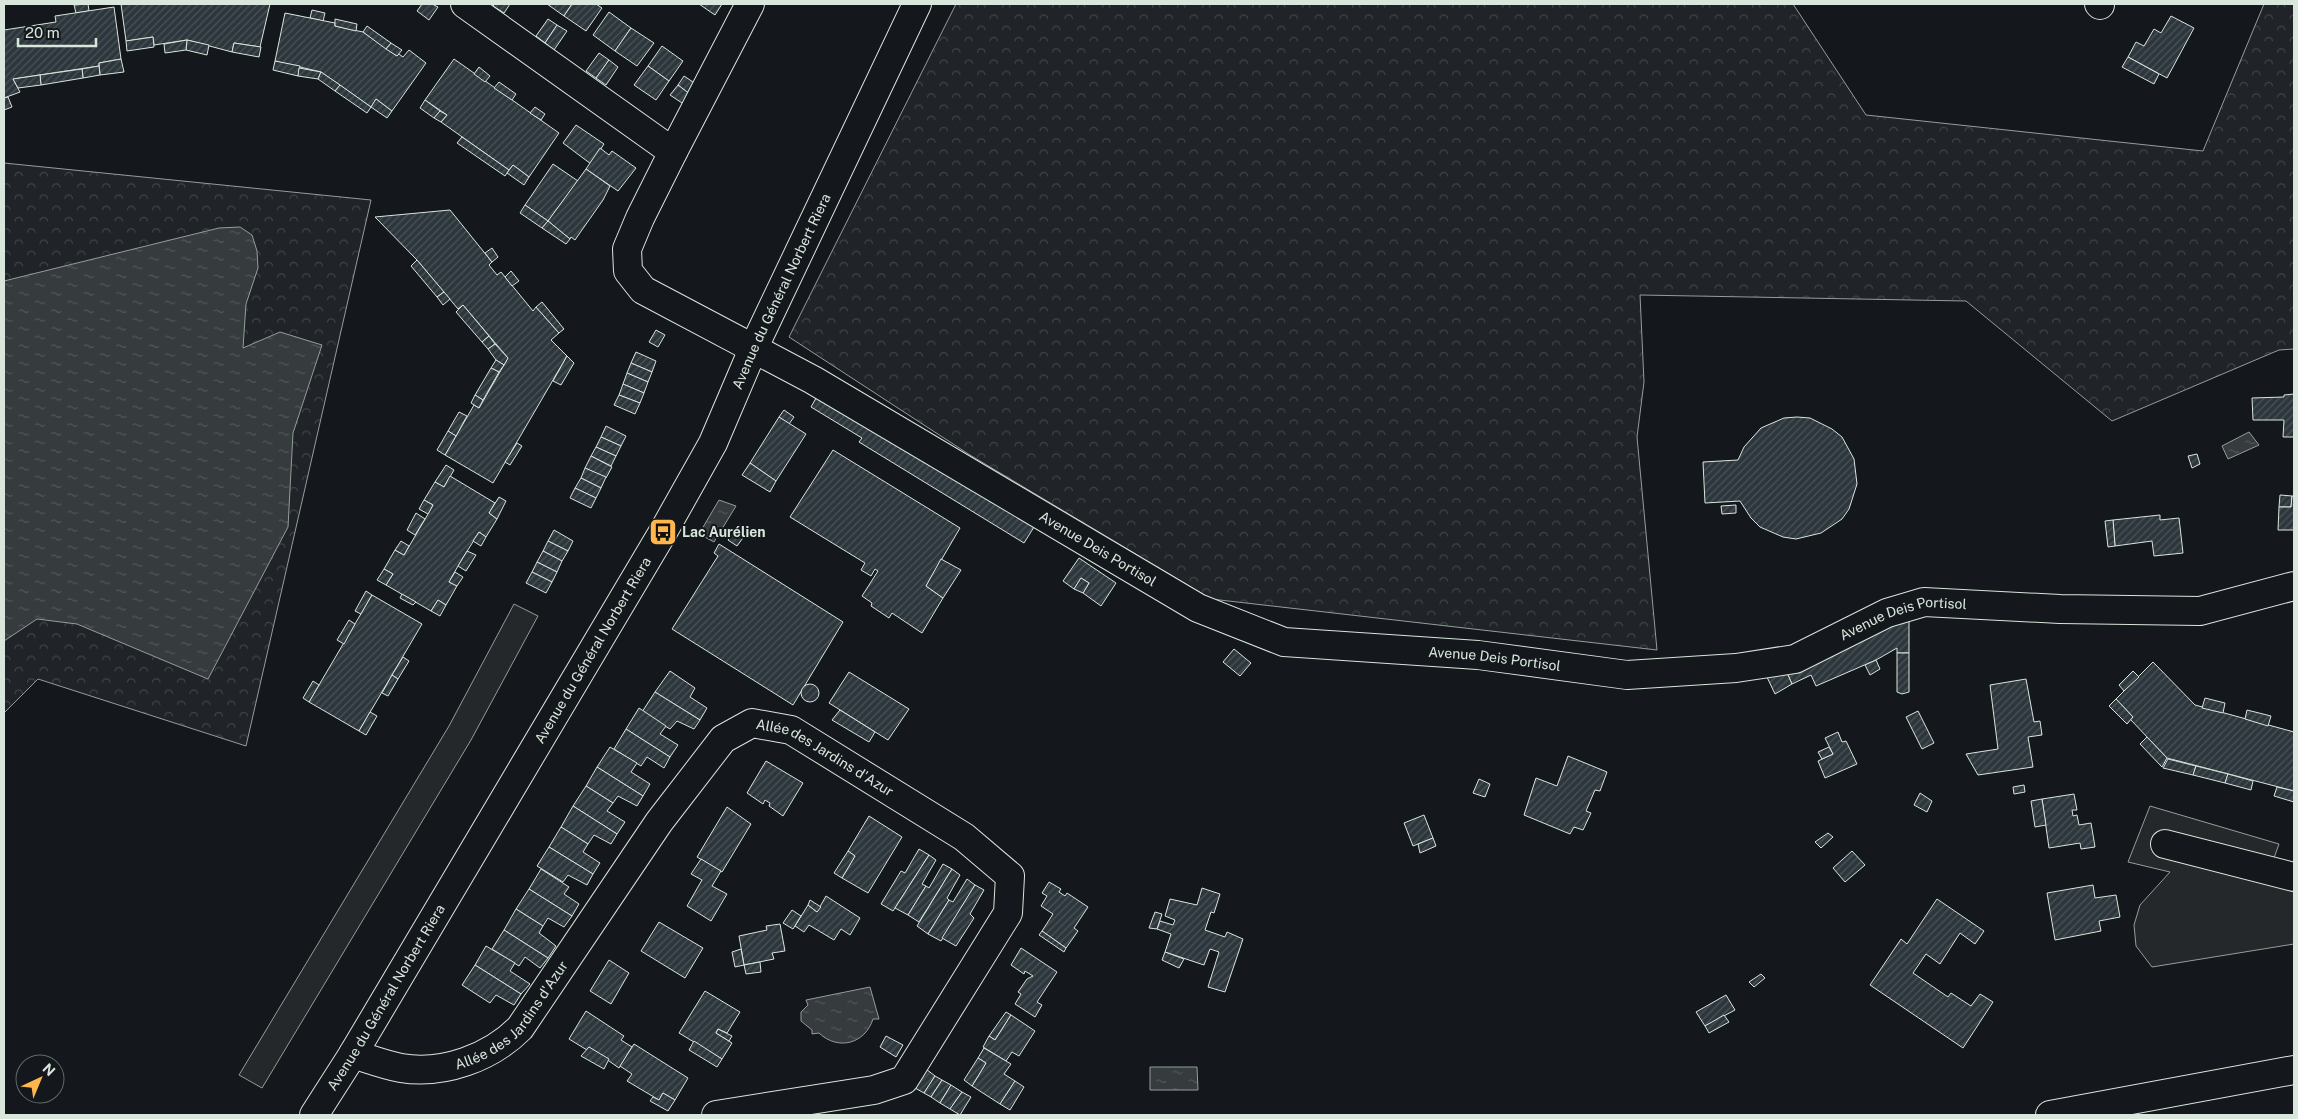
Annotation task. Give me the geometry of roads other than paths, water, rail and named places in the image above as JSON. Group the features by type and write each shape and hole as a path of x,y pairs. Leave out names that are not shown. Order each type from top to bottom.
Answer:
{"street":[{"path":"465,4 673,152 750,4"},
{"name":"Avenue du Général Norbert Riera","path":"314,1115 353,1054 663,532 713,443 754,347 917,4"},
{"name":"Avenue Deis Portisol","path":"673,152 640,218 627,249 628,271 643,290 754,347 990,483 1198,608 1284,642 1478,655 1627,675 1736,668 1795,659 1887,613 1924,602 2060,609 2200,612 2294,586"},
{"name":"Allée des Jardins d'Azur","path":"353,1054 401,1068 438,1070 476,1058 511,1038 520,1028 665,814 724,739 752,723 791,730 964,837 1010,876 1008,913 904,1080 874,1090 716,1115"},
{"path":"2165,844 2294,877"},
{"path":"2050,1115 2294,1070"}],"water":[{"path":"240,227 252,235 257,251 258,268 246,304 243,348 280,332 322,345 293,433 288,527 208,679 77,624 37,619 4,641 4,281 219,228"},
{"path":"2249,432 2259,445 2228,459 2222,446"},
{"path":"719,500 736,506 714,542 699,534"},
{"path":"870,987 879,1019 873,1019 869,1028 857,1039 850,1042 834,1042 826,1039 819,1033 812,1034 812,1030 801,1021 801,1012 808,1005 806,1000"},
{"path":"1150,1067 1197,1067 1198,1090 1150,1090"}],"place":[{"name":"Lac Aurélien","path":"663,532"}]}
